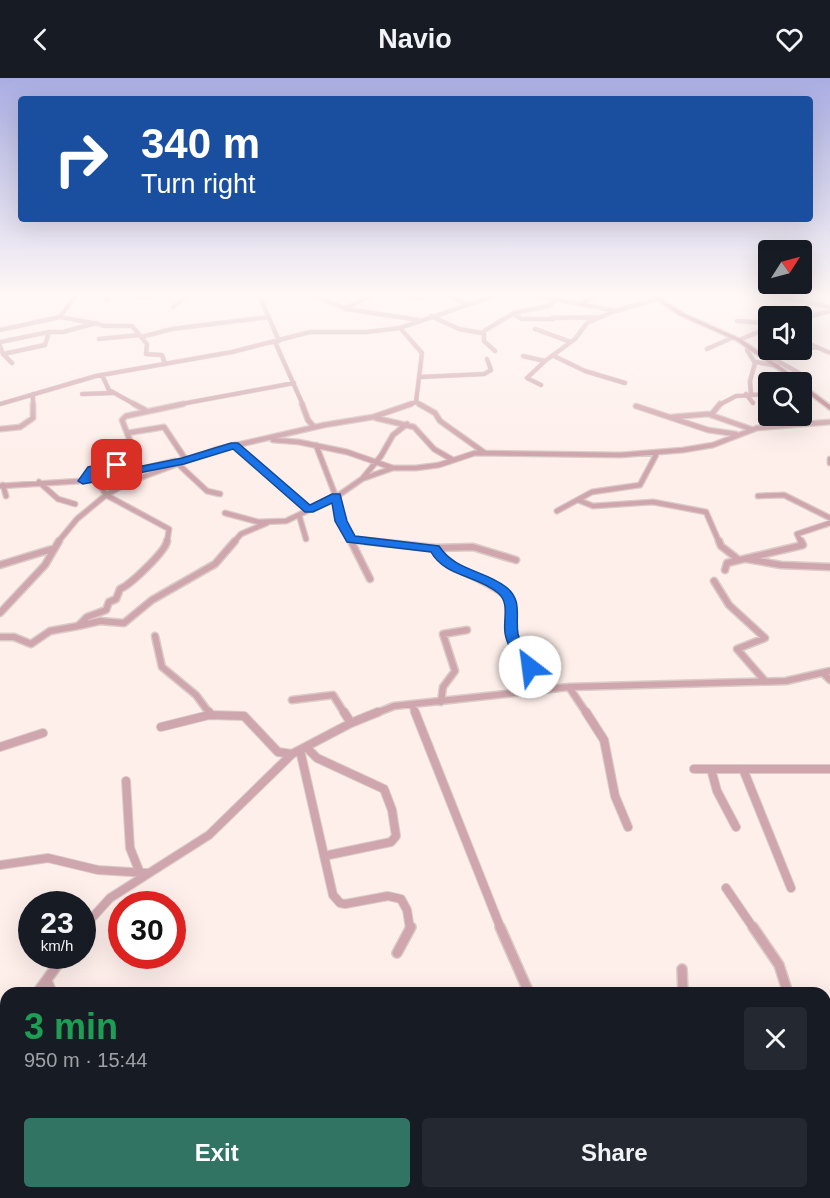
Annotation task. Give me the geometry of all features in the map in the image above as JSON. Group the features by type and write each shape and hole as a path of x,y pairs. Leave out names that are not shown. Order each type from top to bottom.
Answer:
{"street":[{"path":"1,347 3,354 12,363"},
{"path":"3,354 34,347"},
{"path":"147,347 146,354 162,355 165,364"},
{"path":"0,404 102,375 246,347"},
{"path":"280,347 308,420 314,427"},
{"path":"416,402 421,377 422,353 417,347"},
{"path":"491,347 495,351"},
{"path":"541,385 527,378 565,347"},
{"path":"707,350 714,347"},
{"path":"750,347 758,352"},
{"path":"750,347 747,350 756,362 778,366"},
{"path":"818,347 830,353"},
{"path":"523,356 545,361"},
{"path":"554,356 570,366 625,382"},
{"path":"421,377 484,374 491,370 487,359"},
{"path":"772,360 785,372"},
{"path":"773,360 797,372"},
{"path":"753,403 748,394 748,385 756,362"},
{"path":"102,375 106,387 145,410"},
{"path":"141,469 122,419 145,410 294,383"},
{"path":"82,394 116,393"},
{"path":"1,429 20,427 33,418 33,394"},
{"path":"711,415 722,402 748,394 758,394"},
{"path":"812,394 830,408"},
{"path":"0,613 45,565 52,549 77,519 106,495 129,482 185,460 235,445 314,427 373,417 416,402 435,413 440,421 485,453"},
{"path":"636,406 708,430 737,434"},
{"path":"671,418 701,413 751,429"},
{"path":"373,417 406,424 420,432 434,449 453,460"},
{"path":"0,637 14,637 31,644 50,631 100,621 124,623 152,600 215,564 241,534 267,523 286,521 336,497 362,479 393,468 430,466 466,455 485,453 657,453 701,448 751,429 830,422"},
{"path":"362,479 383,454 390,436 406,424"},
{"path":"128,433 164,427 185,460"},
{"path":"263,440 316,445 393,468"},
{"path":"235,445 309,510"},
{"path":"316,445 327,479 336,497 341,521 370,579"},
{"path":"556,511 598,490 640,485 657,453"},
{"path":"6,496 1,485 106,478 185,460"},
{"path":"177,463 207,491 220,494"},
{"path":"83,481 89,471 97,467 129,465"},
{"path":"78,626 87,617 106,610 109,602 116,599 120,589 130,585 138,572 165,548 169,538 168,527 106,495 102,488 106,478"},
{"path":"39,482 60,500 75,504"},
{"path":"758,496 784,495 830,518"},
{"path":"578,500 593,506 653,502 706,512 721,546 742,559 781,565 830,567"},
{"path":"225,513 267,523"},
{"path":"299,515 306,539"},
{"path":"726,570 726,564 803,545 797,534 830,523"},
{"path":"351,539 435,548 481,548 516,560"},
{"path":"435,548 440,558 451,566 497,586 509,598 512,634 519,653 530,667"},
{"path":"0,565 52,549"},
{"path":"714,581 729,605 765,638 737,649 765,681"},
{"path":"0,603 11,602"},
{"path":"441,702 443,687 455,671 443,634 467,630"},
{"path":"155,636 162,667 196,695 211,715"},
{"path":"96,913 110,898 144,873 209,835 299,750 377,711 569,687 786,681 827,672 830,680"},
{"path":"569,687 604,740 615,796 628,827"},
{"path":"292,700 333,695 351,723"},
{"path":"412,705 439,768 507,945 526,987"},
{"path":"161,727 211,715 244,716 278,752 299,750 384,789 395,823 396,836 391,842 324,856"},
{"path":"0,747 43,733"},
{"path":"299,750 333,895 340,903 388,896 395,896 404,903 411,928 397,953"},
{"path":"694,769 830,769"},
{"path":"711,769 717,790 736,827"},
{"path":"743,769 791,888"},
{"path":"126,781 130,848 144,873"},
{"path":"0,865 48,858 98,870 144,873"},
{"path":"726,888 780,965 786,987"},
{"path":"42,987 55,969"},
{"path":"682,969 683,987"},
{"path":"47,981 50,987"}],"route":[{"path":"117,465 92,469 83,481 97,480 169,462 184,461 235,445 309,510 336,497 341,521 351,539 435,548 440,558 460,572 497,586 512,603 512,634 519,653 530,667"}]}
